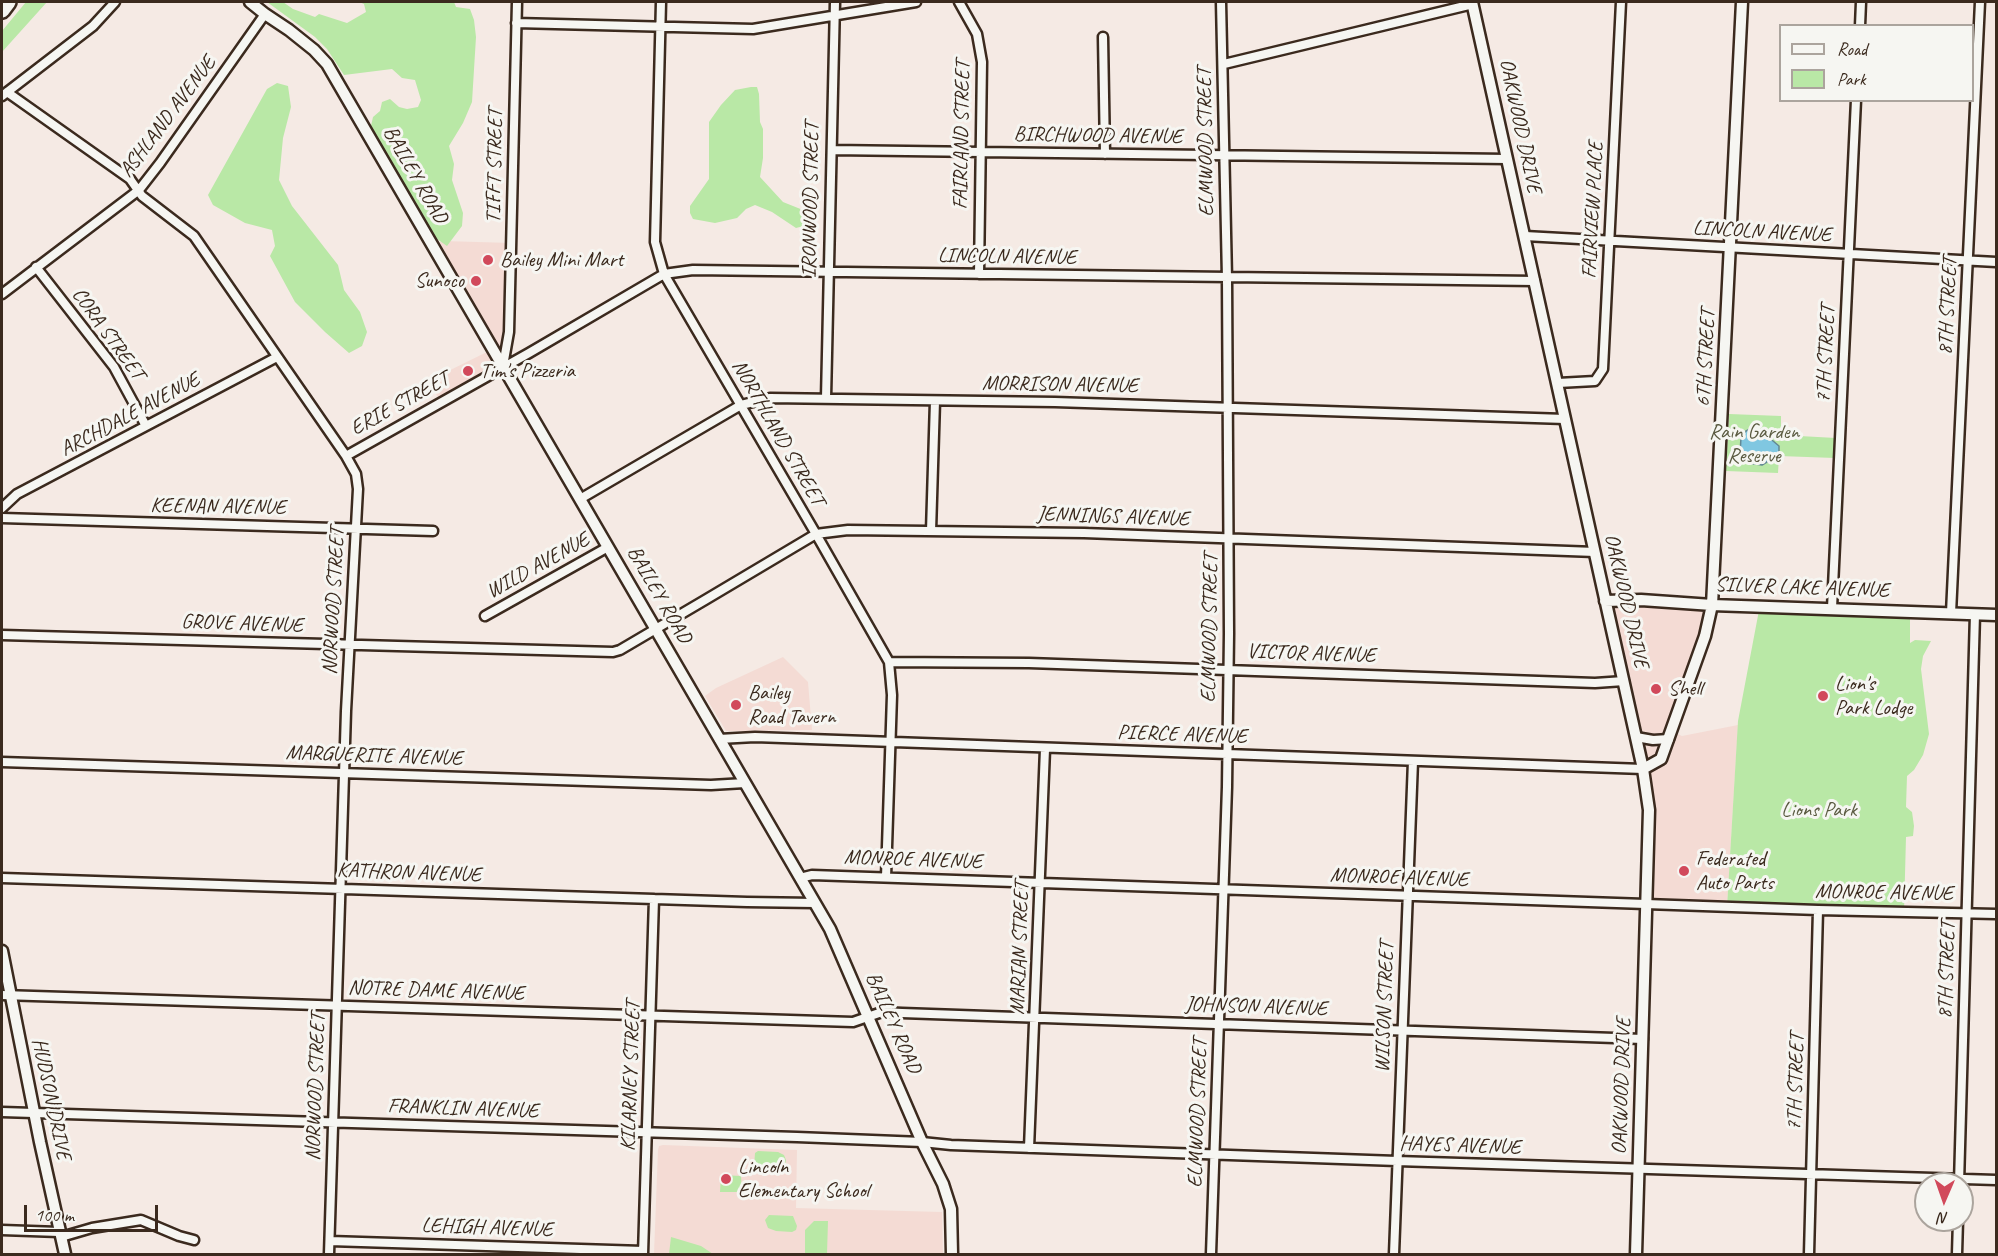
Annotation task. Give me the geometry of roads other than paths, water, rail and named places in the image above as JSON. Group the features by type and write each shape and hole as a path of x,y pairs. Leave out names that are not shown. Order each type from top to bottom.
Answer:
{"highway":[{"path":"2,10 8,2"}],"street":[{"path":"4,94 93,26 114,2"},
{"name":"BAILEY ROAD","path":"250,2 309,46 327,64 830,928 922,1142 936,1169 951,1209 952,1254"},
{"name":"TIFFT STREET","path":"503,366 509,332 517,2"},
{"name":"NORTHLAND STREET","path":"661,2 655,242 664,274 889,662 892,743 886,878"},
{"name":"IRONWOOD STREET","path":"826,398 835,2"},
{"path":"516,23 767,28 916,2"},
{"name":"FAIRLAND STREET","path":"959,2 977,34 980,48 978,274"},
{"name":"ELMWOOD STREET","path":"1211,1254 1224,889 1228,669 1229,408 1221,2"},
{"name":"FAIRVIEW PLACE","path":"1558,383 1595,381 1603,369 1621,2"},
{"name":"6TH STREET","path":"1643,769 1661,759 1705,636 1712,605 1742,2"},
{"path":"1860,24 1861,2"},
{"name":"8TH STREET","path":"1951,613 1980,2"},
{"path":"1224,64 1472,3"},
{"name":"OAKWOOD DRIVE","path":"1472,3 1624,681 1643,769 1649,810 1636,1254"},
{"name":"ASHLAND AVENUE","path":"2,294 139,190 265,14"},
{"path":"1103,37 1104,154"},
{"name":"NORWOOD STREET","path":"4,94 130,179 142,196 194,236 346,456 356,474 356,529 345,773 329,1254"},
{"name":"7TH STREET","path":"1833,608 1856,102"},
{"name":"BIRCHWOOD AVENUE","path":"832,150 1508,159"},
{"name":"LINCOLN AVENUE","path":"1525,236 1996,262"},
{"name":"CORA STREET","path":"36,267 114,367 146,426"},
{"name":"LINCOLN AVENUE","path":"503,366 664,274 693,270 1535,281"},
{"name":"ARCHDALE AVENUE","path":"2,508 17,494 277,357"},
{"name":"ERIE STREET","path":"346,456 503,366"},
{"name":"MORRISON AVENUE","path":"580,499 741,405 770,398 1055,402 1565,419"},
{"path":"931,531 935,401"},
{"name":"KEENAN AVENUE","path":"2,518 433,531"},
{"name":"JENNINGS AVENUE","path":"656,629 816,534 848,530 1095,534 1595,552"},
{"name":"WILD AVENUE","path":"485,616 608,547"},
{"name":"SILVER LAKE AVENUE","path":"1605,601 1641,600 1712,605 1996,615"},
{"name":"8TH STREET","path":"1959,1172 1976,614"},
{"name":"GROVE AVENUE","path":"2,635 599,652 620,650 656,629"},
{"name":"VICTOR AVENUE","path":"889,662 1029,663 1583,682 1624,681"},
{"name":"PIERCE AVENUE","path":"719,739 755,737 1643,769"},
{"path":"1636,737 1653,740 1669,739"},
{"name":"MARIAN STREET","path":"1029,1148 1045,748"},
{"name":"WILSON STREET","path":"1394,1254 1413,761"},
{"name":"MARGUERITE AVENUE","path":"2,762 711,785 745,783"},
{"name":"MONROE AVENUE","path":"800,878 812,875 1818,910 1996,914"},
{"name":"KATHRON AVENUE","path":"2,878 814,903"},
{"name":"KILARNEY STREET","path":"643,1253 654,899"},
{"name":"7TH STREET","path":"1809,1254 1818,910"},
{"name":"HUDSON DRIVE","path":"2,951 6,995 65,1254"},
{"name":"NOTRE DAME AVENUE","path":"6,995 853,1022 869,1017"},
{"name":"JOHNSON AVENUE","path":"869,1017 882,1012 1642,1039"},
{"name":"FRANKLIN AVENUE","path":"2,1112 922,1142"},
{"name":"HAYES AVENUE","path":"922,1142 1215,1155 1914,1179"},
{"name":"HAYES AVENUE","path":"1974,1181 1996,1180"},
{"path":"2,1230 60,1234 141,1220 179,1236 194,1239"},
{"path":"1957,1254 1958,1232"},
{"name":"LEHIGH AVENUE","path":"330,1241 643,1253"}],"water":[{"path":"1752,428 1760,430 1779,446 1779,452 1775,457 1762,465 1748,463 1740,455 1741,437"}],"place":[{"name":"Bailey Mini Mart","path":"488,260"},
{"name":"Sunoco","path":"476,281"},
{"name":"Tim's Pizzeria","path":"468,371"},
{"name":"Shell","path":"1656,689"},
{"name":"Lion's Park Lodge","path":"1823,696"},
{"name":"Bailey Road Tavern","path":"736,705"},
{"name":"Federated Auto Parts","path":"1684,871"},
{"name":"Lincoln Elementary School","path":"726,1179"}],"park label":[{"name":"Rain Garden Reserve","path":"1754,444"},
{"name":"Lions Park","path":"1819,810"}]}
